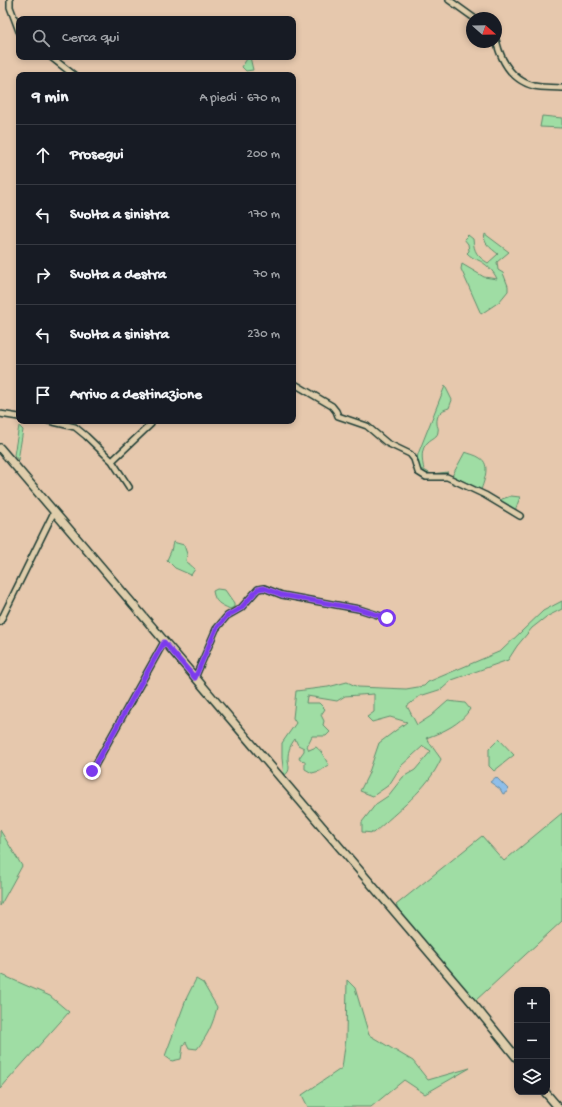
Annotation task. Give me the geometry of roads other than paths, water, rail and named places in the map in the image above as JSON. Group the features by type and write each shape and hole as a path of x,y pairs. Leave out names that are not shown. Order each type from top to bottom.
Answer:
{"main road":[{"path":"0,448 474,1005 514,1055"},
{"path":"548,1095 558,1107"}],"street":[{"path":"10,0 10,8 16,23"},
{"path":"449,0 466,12"},
{"path":"498,48 507,69 521,80 534,86 562,88"},
{"path":"55,60 70,72"},
{"path":"296,385 332,406 338,416 367,426 387,443 410,454 414,459 418,472 426,478 447,477 485,495 520,516"},
{"path":"0,414 16,417"},
{"path":"62,424 75,427 112,461 130,487"},
{"path":"112,461 151,424"},
{"path":"0,622 54,512"},
{"path":"195,678 216,629 227,616 241,608 258,589 264,588 282,595 359,609 387,618 390,622"},
{"path":"92,771 164,642"}],"water":[{"path":"496,777 508,789 507,792 503,794 500,789 490,782"}]}
